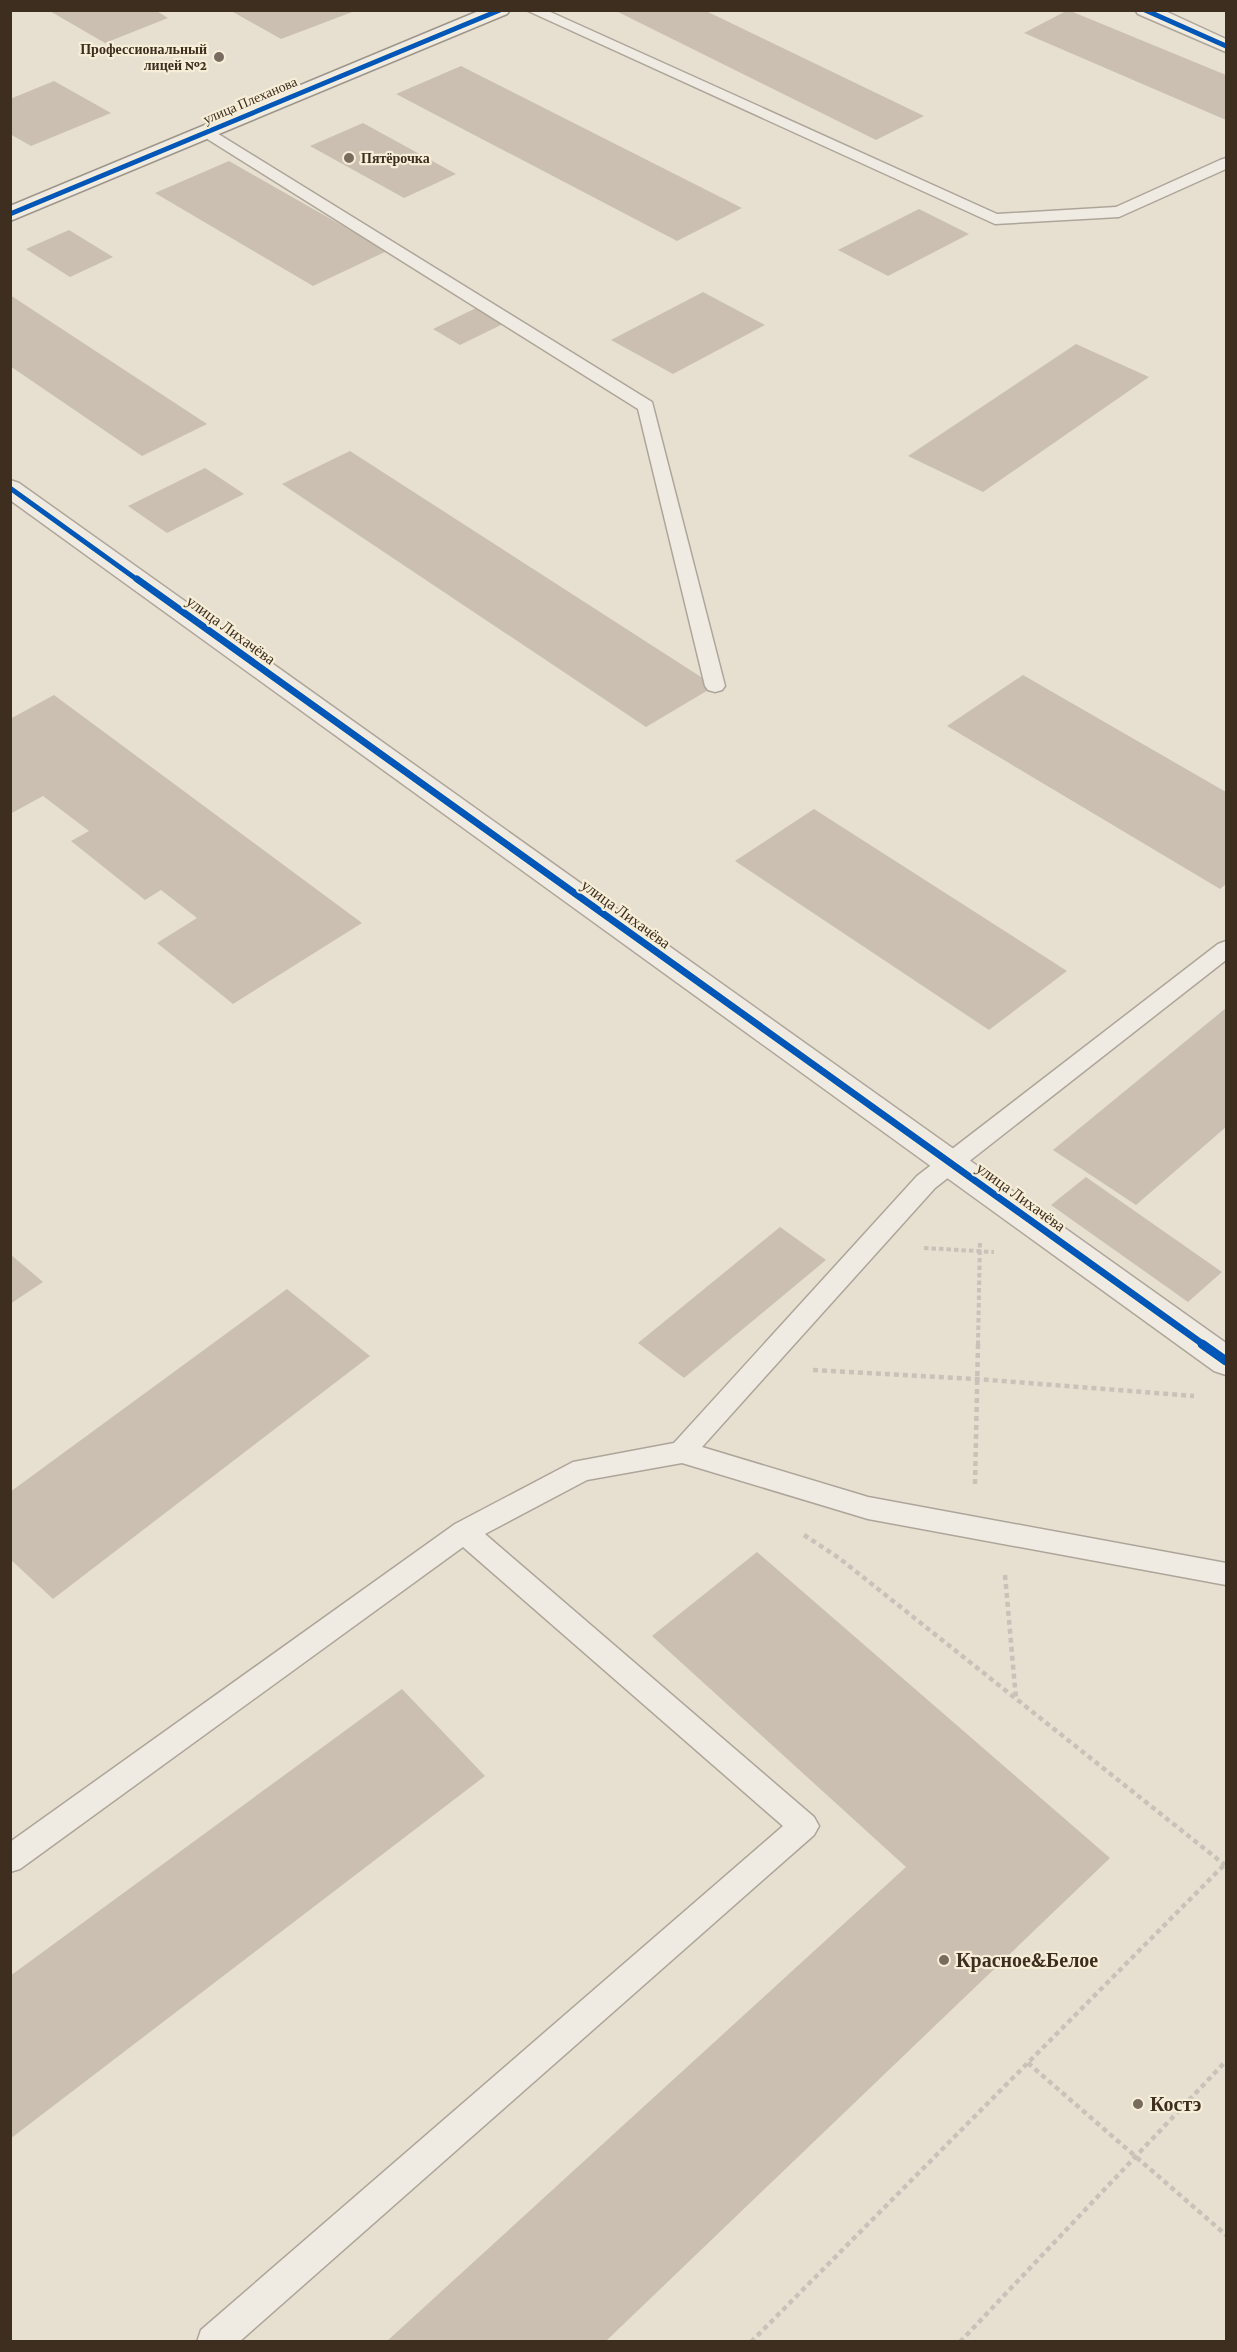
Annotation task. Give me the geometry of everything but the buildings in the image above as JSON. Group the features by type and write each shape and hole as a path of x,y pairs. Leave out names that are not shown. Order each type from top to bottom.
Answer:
{"street":[{"name":"улица Плеханова","path":"10,214 500,10"},
{"path":"1145,10 1227,45"},
{"name":"улица Лихачёва","path":"10,488 1227,1360"}],"lane":[{"path":"533,10 995,219 1119,212 1227,163"},
{"path":"207,132 646,406 715,686"},
{"path":"682,1452 926,1182 1227,949"},
{"path":"10,1859 464,1532 582,1470 682,1452 868,1508 1227,1574"},
{"path":"213,2342 804,1826 464,1532"}],"path":[{"path":"981,1185 975,1487 1002,1533 1016,1699"},
{"path":"869,1245 1002,1252"},
{"path":"758,1368 977,1379 1203,1396"},
{"path":"751,2342 1226,1864 839,1558 800,1532"},
{"path":"960,2342 1227,2061"},
{"path":"1028,2063 1227,2235"}],"cycle path":[{"path":"10,214 500,10"},
{"path":"1145,10 1226,46"},
{"path":"10,488 1226,1361"}],"place":[{"name":"Профессиональный лицей №2","path":"219,57"},
{"name":"Пятёрочка","path":"349,158"},
{"name":"Красное&Белое","path":"944,1960"},
{"name":"Костэ","path":"1138,2104"}]}
